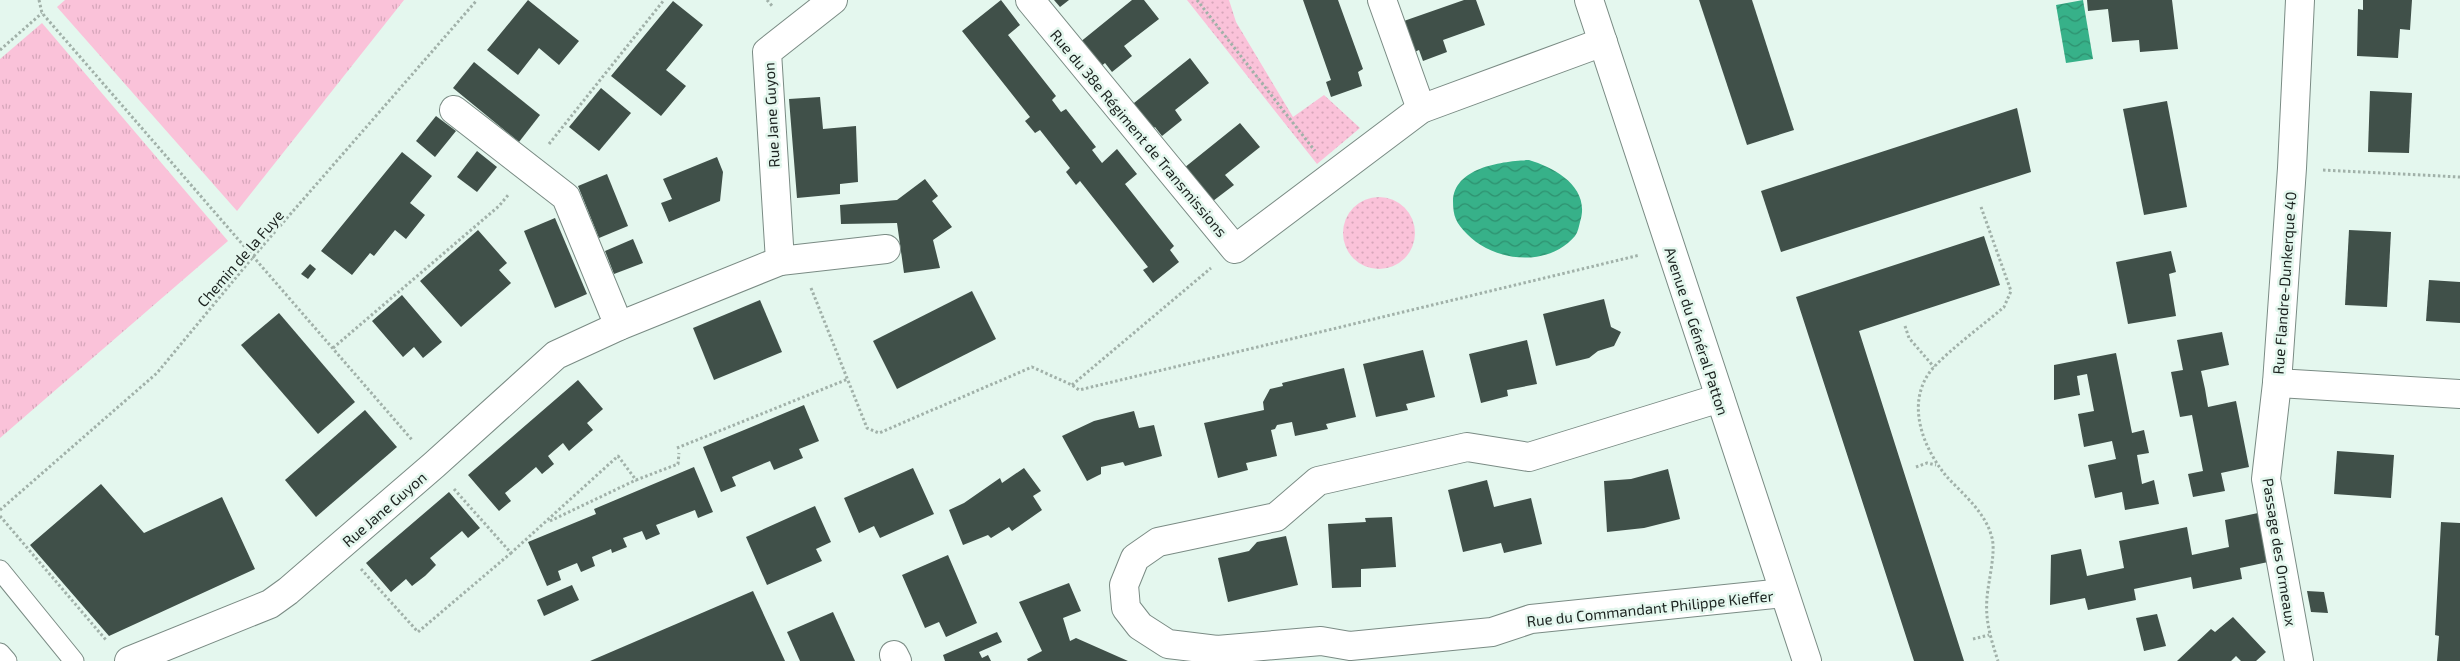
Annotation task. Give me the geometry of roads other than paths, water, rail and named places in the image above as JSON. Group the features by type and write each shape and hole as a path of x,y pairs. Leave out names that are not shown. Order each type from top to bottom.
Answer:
{"street":[{"name":"Rue Jane Guyon","path":"790,260 767,52 833,0"},
{"name":"Rue du 38e Régiment de Transmissions","path":"1030,0 1235,249 1421,109 1603,42"},
{"path":"1382,0 1421,109"},
{"name":"Avenue du Général Patton","path":"1589,0 1807,661"},
{"name":"Rue Flandre-Dunkerque 40","path":"2300,0 2292,168 2277,383 2460,394"},
{"path":"454,110 566,197 619,326"},
{"name":"Rue Jane Guyon","path":"119,652 270,604 288,591 434,465 556,355 619,326 790,260 886,249"},
{"name":"Passage des Ormeaux","path":"2277,383 2266,479 2299,661"},
{"name":"Rue du Commandant Philippe Kieffer","path":"1720,398 1528,457 1467,447 1318,481 1276,517 1158,542 1135,558 1124,585 1126,608 1140,626 1168,644 1218,650 1321,641 1350,646 1492,632 1531,619 1784,593"}],"lane":[{"path":"0,570 74,661"},
{"path":"0,653 7,661"}],"water":[{"path":"2083,0 2093,59 2066,63 2056,5"},
{"path":"1529,160 1560,174 1576,190 1582,210 1578,231 1564,246 1551,253 1536,257 1521,258 1491,251 1478,243 1460,226 1454,211 1455,190 1462,180 1482,168 1494,164"}]}
